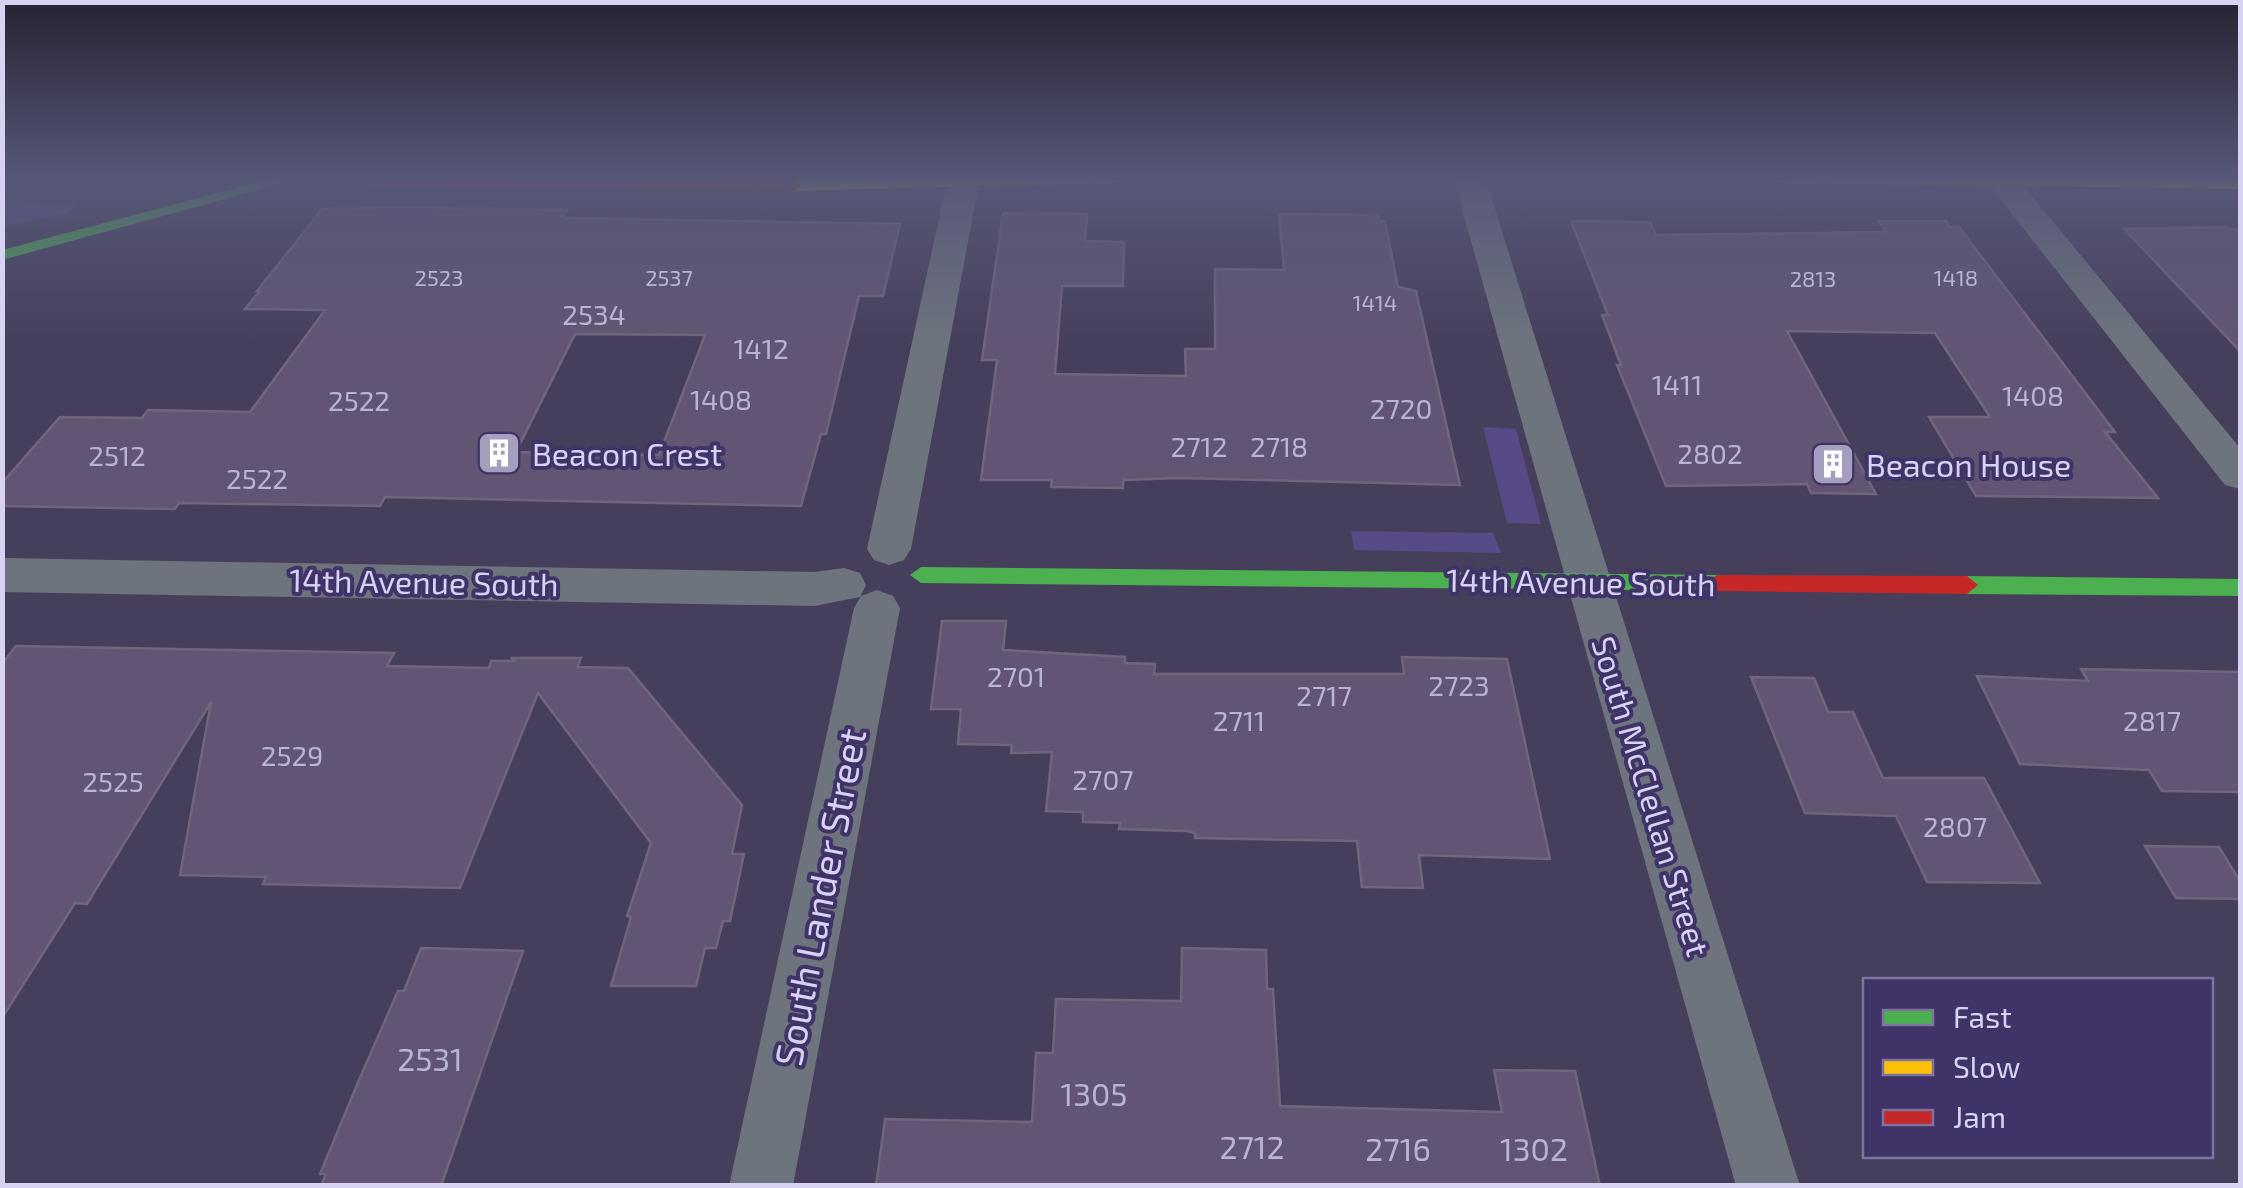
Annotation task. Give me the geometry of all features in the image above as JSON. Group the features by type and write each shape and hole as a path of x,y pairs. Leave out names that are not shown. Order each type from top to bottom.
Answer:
{"main road":[{"path":"2,254 84,232"},
{"name":"14th Avenue South","path":"905,562 1589,582 2240,588"}],"street":[{"path":"861,596 906,599 917,590 905,562 955,232"},
{"name":"South McClellan Street","path":"1485,232 1768,1186"},
{"path":"2043,232 2240,475"},
{"name":"14th Avenue South","path":"2,575 814,589 861,596"},
{"name":"South Lander Street","path":"761,1186 861,596"}],"shaded area":[{"path":"1483,427 1516,429 1541,524 1507,523"},
{"path":"1351,531 1493,533 1501,553 1354,550"}],"building":[{"path":"303,232 898,232 883,296 859,296 826,434 821,434 801,506 385,497 380,506 2,506 2,483 60,417 142,418 148,410 250,412 325,310 245,309","holes":["575,334 705,335 659,455 516,452"]},
{"path":"1000,232 1086,232 1085,241 1124,242 1123,286 1062,286 1055,374 1186,376 1185,349 1215,349 1215,269 1284,270 1281,232 1387,232 1398,287 1416,291 1460,485 1178,478 1123,480 1123,488 1051,487 1052,480 981,480 997,360 982,360"},
{"path":"1576,232 1963,232 2115,432 2105,432 2158,498 1976,496 1929,417 1990,417 1935,333 1787,331 1876,494 1811,493 1807,484 1666,486 1617,365 1621,365 1602,315 1608,315"},
{"path":"2127,232 2240,232 2240,351"},
{"path":"942,621 1006,621 1003,650 1125,657 1125,663 1155,664 1154,674 1404,674 1402,657 1507,659 1550,859 1419,855 1423,888 1362,887 1357,841 1195,838 1195,833 1186,831 1119,829 1120,823 1083,822 1083,812 1046,811 1052,752 1011,753 1012,745 958,744 961,709 931,709"},
{"path":"16,646 394,653 387,666 489,668 491,661 514,661 512,658 581,658 577,667 628,668 742,805 732,854 744,854 730,921 723,921 716,948 705,948 696,986 611,986 631,917 627,916 651,843 538,693 460,888 263,884 266,877 180,875 211,702 87,904 75,903 2,1018 2,664"},
{"path":"2081,669 2240,672 2240,792 2162,791 2149,770 2020,764 1977,676 2088,681"},
{"path":"1751,677 1814,678 1828,712 1853,712 1883,778 1984,778 2040,883 1927,882 1896,816 1805,813"},
{"path":"2145,846 2219,847 2240,881 2240,899 2176,898"},
{"path":"421,948 523,951 441,1186 321,1186 326,1174 320,1174 359,1080"},
{"path":"1182,948 1266,950 1267,989 1273,989 1280,1106 1502,1112 1494,1070 1575,1071 1600,1186 876,1186 885,1119 1032,1122 1036,1053 1053,1053 1056,999 1181,1001"}],"traffic: fast":[{"path":"2,255 87,232"},
{"path":"921,575 1717,583"},
{"path":"1967,585 2240,588"}],"traffic: jam":[{"path":"1717,583 1967,585"}],"place":[{"name":"Beacon Crest","path":"499,453"},
{"name":"Beacon House","path":"1833,464"}]}
